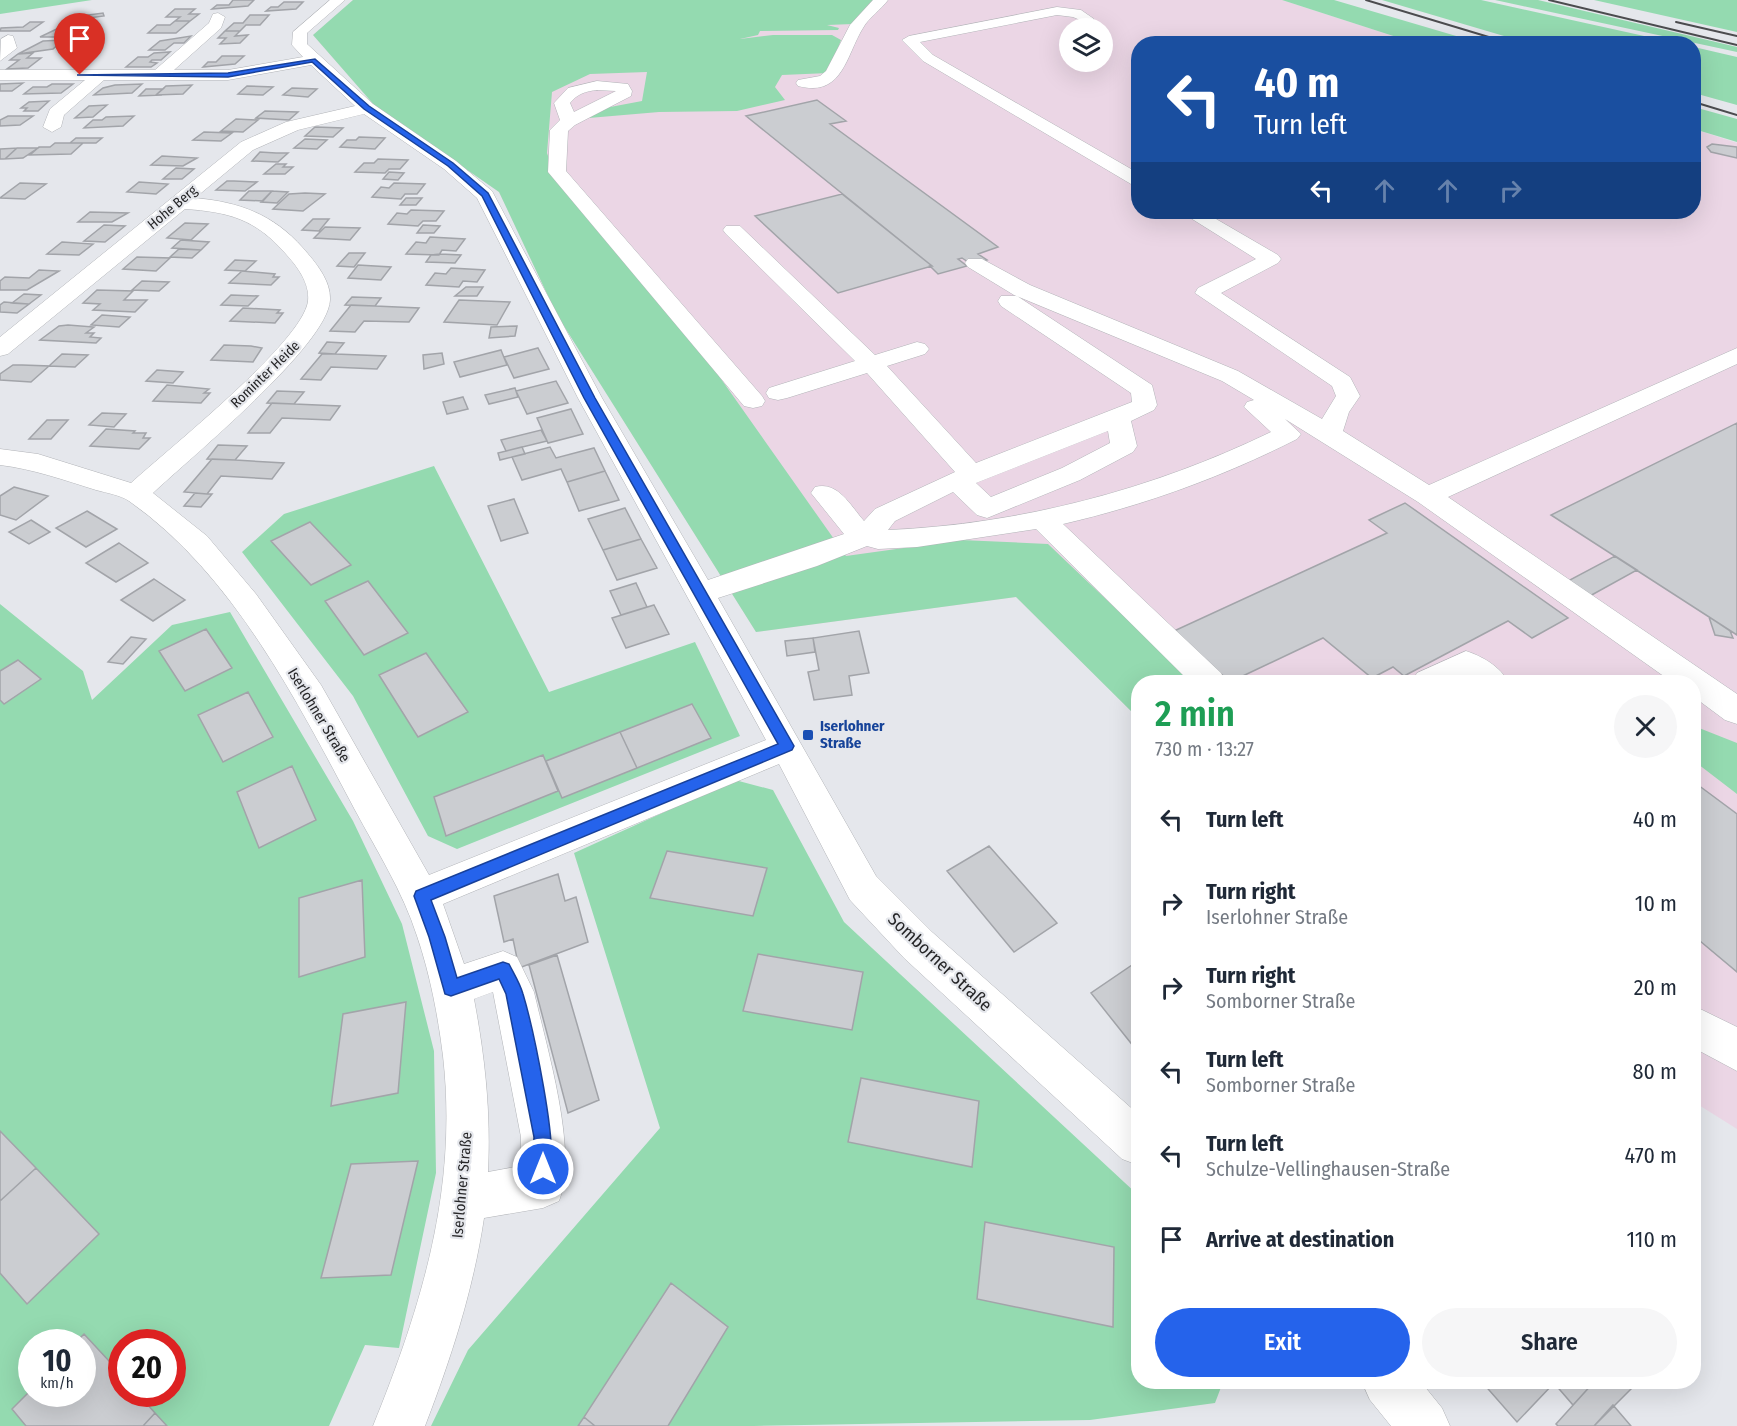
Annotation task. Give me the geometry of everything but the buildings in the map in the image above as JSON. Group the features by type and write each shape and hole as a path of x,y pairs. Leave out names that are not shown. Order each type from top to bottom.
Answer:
{"street":[{"name":"Somborner Straße","path":"338,0 300,32 299,45 367,108 450,165 485,195 590,398 787,746 863,888 918,945 1131,1137"},
{"path":"804,83 825,80 833,74 857,25 881,0"},
{"path":"1085,18 1058,11 909,40 927,58 1131,176"},
{"path":"159,75 216,25 218,17"},
{"path":"835,27 854,32"},
{"path":"0,56 10,48 8,39"},
{"path":"0,75 159,75 224,79 313,60"},
{"path":"52,127 56,113 100,75"},
{"name":"Hohe Berg","path":"0,349 231,157 266,136 292,126 367,108"},
{"path":"568,121 559,130 557,172 753,401"},
{"name":"Rominter Heide","path":"136,493 282,360 304,336 315,316 320,297 317,281 309,268 260,221 237,211 176,203"},
{"path":"1203,219 1271,259 1206,293 1342,382 1348,396 1336,412 1329,434"},
{"path":"733,230 897,389 987,509 1071,474 1124,446 1118,418"},
{"path":"700,592 807,559 866,536 885,515 964,477 1118,418 1145,405 1143,390 975,271 1193,363 1230,376 1428,496 1685,675"},
{"path":"778,393 917,349"},
{"path":"1428,496 1737,355"},
{"path":"825,493 845,519 866,536 878,540 899,540 1044,521 1129,498 1233,462 1288,434 1193,363"},
{"name":"Iserlohner Straße","path":"0,456 29,460 136,493 197,543 255,616 310,694 422,896 437,937 451,988 464,1057 468,1134 464,1198 453,1267 434,1336 399,1426"},
{"path":"1044,521 1203,675"},
{"path":"1442,675 1466,663 1482,675"},
{"path":"1701,686 1737,711"},
{"path":"422,896 787,746"},
{"path":"451,988 503,970 514,992 543,1137 543,1185 464,1198"},
{"path":"1701,1030 1737,1050"},
{"path":"1394,1389 1424,1426"}],"shaded area":[{"path":"353,0 1282,0 1393,36 1131,36 1131,219 1701,219 1701,131 1737,143 1737,1129 1701,1106 1701,675 1131,675 1131,711 1016,597 756,632 557,315 499,192 375,106 313,35"}],"green space":[{"path":"0,0 92,0 0,14"},
{"path":"353,0 877,0 853,24 827,25 839,28 838,30 760,31 758,35 740,39 773,35 832,35 841,40 829,73 782,75 775,87 785,100 737,111 659,112 577,119 605,108 642,101 647,72 590,74 552,92 547,153 557,182 690,335 846,556 961,540 1048,544 1186,675 1131,675 1131,711 1016,597 756,632 557,315 499,192 375,106 313,35"},
{"path":"1282,0 1334,0 1456,36 1393,36"},
{"path":"1382,0 1481,0 1644,36 1504,36"},
{"path":"1495,0 1538,0 1690,36 1663,36"},
{"path":"1594,0 1737,0 1737,32"},
{"path":"1701,38 1737,47 1737,52 1701,44"},
{"path":"1701,49 1737,57 1737,105 1701,95"},
{"path":"1701,109 1737,119 1737,142 1701,131"},
{"path":"434,466 549,692 695,642 740,736 457,849 428,836 353,696 242,552 284,514"},
{"path":"0,604 83,671 92,700 172,625 230,612 353,821 402,924 434,1051 436,1173 399,1348 365,1345 329,1426 0,1426"},
{"path":"1701,729 1737,743 1737,794 1701,766"},
{"path":"735,780 773,790 844,922 1131,1188 1131,1389 1220,1389 1215,1403 1090,1420 754,1426 431,1426 468,1350 660,1128 574,853"}],"railway":[{"path":"1366,0 1485,36"},
{"path":"1549,0 1699,36"},
{"path":"1676,22 1737,36"},
{"path":"1701,36 1737,45"},
{"path":"1701,104 1737,115"}],"place":[{"name":"Iserlohner Straße","path":"808,735"}],"route":[{"path":"80,75 216,76 249,73 313,60 367,108 450,165 485,195 590,398 787,746 422,896 437,937 451,988 503,970 514,992 543,1137 543,1169"}]}
